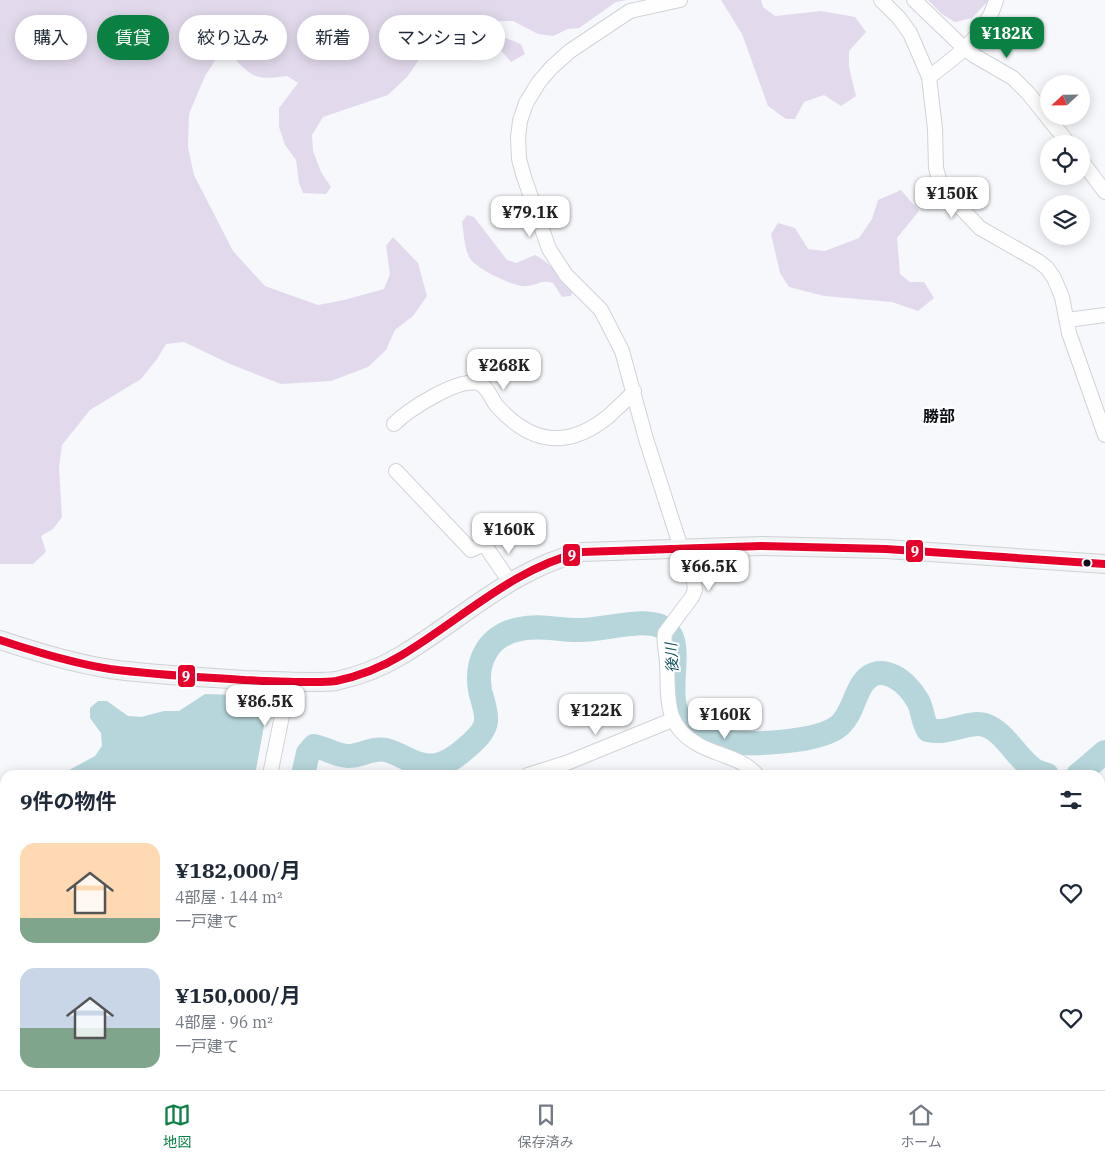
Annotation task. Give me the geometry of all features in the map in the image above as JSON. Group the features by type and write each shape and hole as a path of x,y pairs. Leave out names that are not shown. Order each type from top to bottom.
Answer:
{"main road":[{"path":"0,640 60,658 109,668 157,674 286,682 334,681 362,674 403,654 510,582 543,564 563,556 582,552 761,546 886,549 1105,564"}],"street":[{"path":"680,0 630,11 570,51 552,68 539,82 526,103 520,121 518,137 519,159 549,249 566,275 601,310 622,351 646,439 681,548 694,582 695,590 692,597 667,630 668,698 672,720 683,734 699,745 728,757 751,770"},
{"path":"881,0 899,18 910,33 929,76 936,129 936,168 942,190 980,228 1038,260 1054,278 1062,297 1069,333 1105,436"},
{"path":"914,0 964,48 1012,78 1023,88 1062,135"},
{"path":"929,76 978,35 986,23 996,0"},
{"path":"1090,172 1105,192"},
{"path":"1067,320 1105,315"},
{"path":"394,424 403,415 417,406 449,389 459,385 477,383 484,387 497,406 525,430 536,436 553,439 588,431 634,391"},
{"path":"396,471 471,550 484,544 510,582"},
{"path":"271,770 285,701 286,682"},
{"path":"544,770 569,762 672,720"}],"shaded area":[{"path":"0,0 627,0 616,2 579,28 568,29 553,36 538,34 513,21 505,21 505,15 379,15 379,60 419,60 407,77 388,95 323,117 312,135 313,151 321,172 331,187 326,194 303,193 299,183 296,160 285,145 279,127 279,108 298,83 287,76 262,78 251,74 236,60 287,60 287,15 179,15 179,60 215,60 205,76 189,114 188,147 194,175 233,251 265,286 318,305 384,289 390,274 386,246 393,237 418,263 427,296 413,316 395,330 386,350 368,367 331,381 281,384 230,364 184,342 166,344 141,379 90,410 62,445 59,467 62,517 53,529 41,536 46,552 33,564 0,564"},
{"path":"721,0 761,0 763,7 775,16 821,11 855,17 866,32 849,51 849,67 856,96 841,106 824,95 804,102 795,119 786,119 768,106 742,34"},
{"path":"928,0 989,0 972,18 955,22 942,14"},
{"path":"505,38 521,44 525,54 511,62 505,55"},
{"path":"901,190 919,211 897,238 900,274 910,282 924,282 934,298 918,311 892,302 824,296 789,287 780,273 771,234 778,223 795,228 808,249 825,251 859,238 872,219 878,200"},
{"path":"467,215 474,217 507,260 516,263 535,255 546,262 574,289 571,296 562,297 553,283 549,282 527,286 514,284 497,277 475,264 467,252 465,242 462,222"}],"water":[{"path":"205,694 236,695 237,701 264,708 266,715 256,770 69,770 95,756 102,746 101,733 90,718 90,708 98,701 107,701 128,716 141,717 164,711 179,711"}],"waterway":[{"name":"後川","path":"304,770 308,753 314,746 344,756 353,756 381,749 423,765 444,763 463,751 484,729 486,717 480,690 480,669 486,650 500,637 509,632 528,628 590,630 642,623 660,626 671,635 675,650 673,687 675,705 682,722 697,735 725,742 751,743 768,743 817,736 830,731 844,721 860,688 870,676 886,673 901,681 914,694 920,704 928,730 944,731 972,724 985,725 999,733 1021,758 1035,770"},
{"name":"後川","path":"1084,770 1105,752"}],"transit line":[{"name":"9","path":"0,640 54,657 110,669 245,680 331,682 354,677 387,663 424,641 511,582 533,570 582,552 761,546 886,549 1105,564"}],"district":[{"name":"勝部","path":"939,416"}]}
